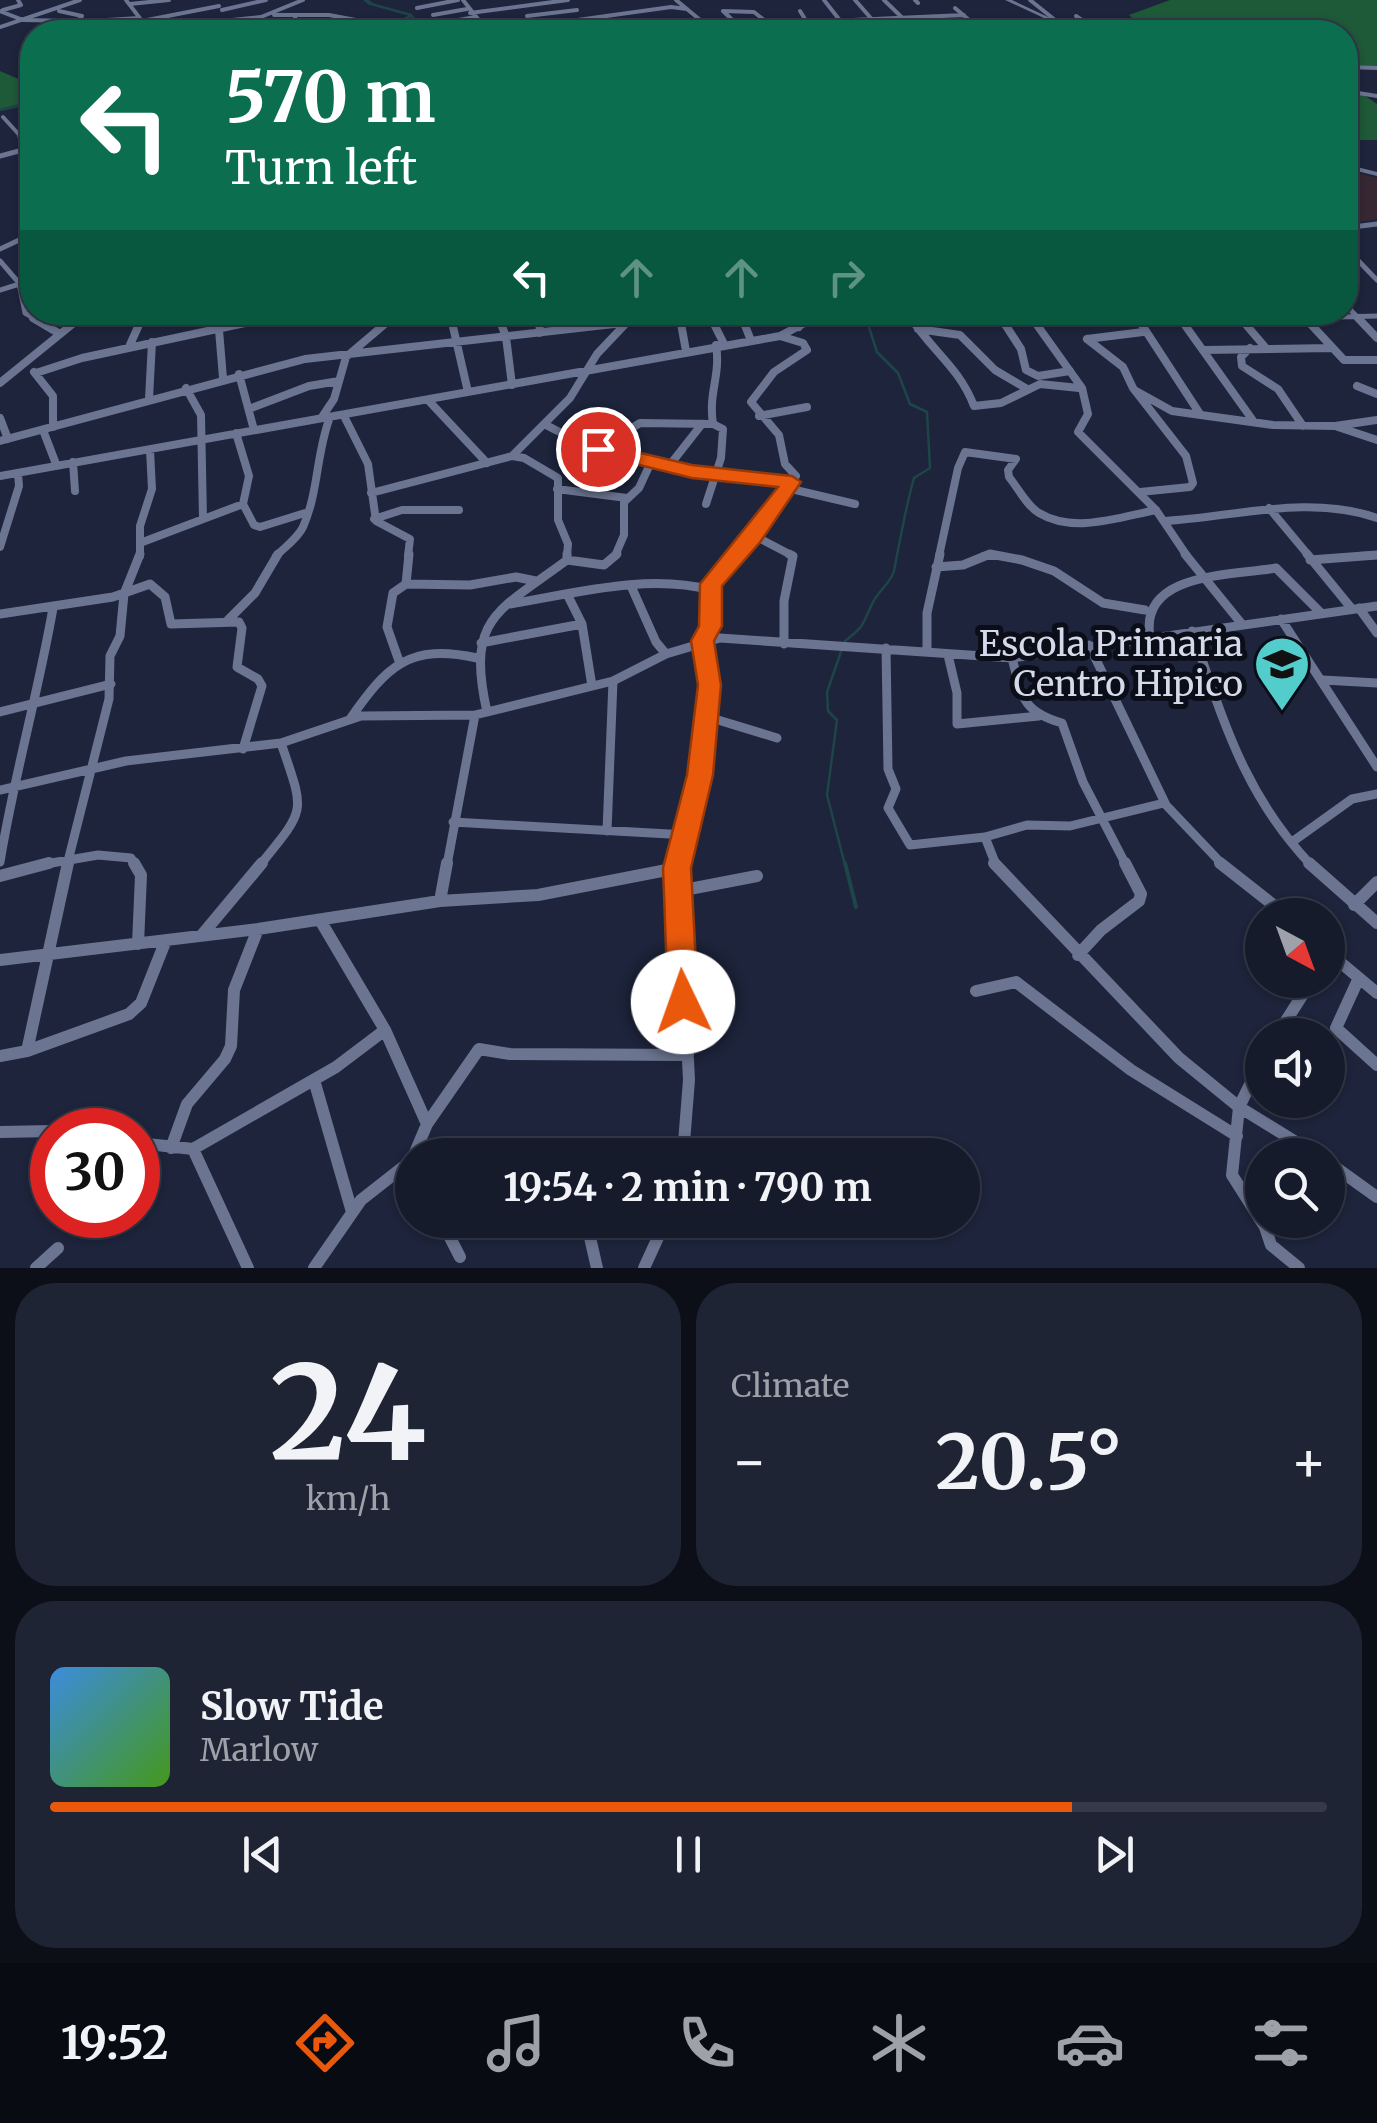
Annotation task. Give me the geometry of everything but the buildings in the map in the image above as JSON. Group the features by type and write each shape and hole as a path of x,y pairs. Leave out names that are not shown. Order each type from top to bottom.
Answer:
{"street":[{"path":"18,0 21,5 0,11 23,20 80,0"},
{"path":"128,2 169,0"},
{"path":"213,0 220,8 222,20"},
{"path":"119,20 266,0"},
{"path":"271,15 302,0"},
{"path":"417,8 460,0 478,20"},
{"path":"433,15 569,0 586,20 687,9"},
{"path":"676,0 700,20"},
{"path":"824,0 839,20"},
{"path":"855,0 872,20 964,15"},
{"path":"884,0 903,18"},
{"path":"1008,0 1055,20"},
{"path":"1030,0 1055,20"},
{"path":"128,2 140,19"},
{"path":"734,20 724,10 745,6 766,20"},
{"path":"955,8 970,20"},
{"path":"531,20 527,16 577,10"},
{"path":"50,12 71,11 82,16 78,20"},
{"path":"800,11 806,20"},
{"path":"236,20 342,12 358,20"},
{"path":"451,20 471,13"},
{"path":"293,16 296,20"},
{"path":"1076,16 1082,20"},
{"path":"3,117 7,128 20,139"},
{"path":"1358,260 1377,280"},
{"path":"0,261 20,286"},
{"path":"0,290 19,283"},
{"path":"1358,317 1377,338"},
{"path":"47,325 60,334"},
{"path":"0,384 71,325"},
{"path":"129,347 138,325"},
{"path":"220,325 223,378"},
{"path":"36,373 129,347 233,325"},
{"path":"228,620 255,593 272,560 302,530 320,470 320,441 343,362 384,325"},
{"path":"454,325 455,344 468,392"},
{"path":"502,325 512,386"},
{"path":"540,325 540,332"},
{"path":"0,418 4,440 223,378 352,352 455,344 602,325"},
{"path":"512,456 574,393 608,339 625,325"},
{"path":"683,325 686,351"},
{"path":"713,325 720,344 720,368 710,394 713,424"},
{"path":"745,325 750,338"},
{"path":"0,476 584,373 750,338 780,336 804,325"},
{"path":"916,325 930,348 963,378 974,406 1001,403 1047,383 1079,388"},
{"path":"1005,325 1021,349 1026,370 1038,376 1070,371"},
{"path":"1036,325 1070,371 1088,409 1085,424 1078,432 1165,520 1241,623"},
{"path":"1139,325 1200,414"},
{"path":"1185,325 1254,422"},
{"path":"1246,325 1265,347"},
{"path":"1312,325 1344,360 1377,360"},
{"path":"918,329 956,330 995,370 1027,389"},
{"path":"1140,492 1182,489 1193,483 1186,456 1136,392 1116,356 1087,338 1144,332"},
{"path":"685,1138 688,1055 677,868 699,786 710,685 702,641 711,626 710,590 714,578 754,536 796,473 785,464 781,439 750,402 774,372 806,350 803,343 780,336"},
{"path":"148,399 152,342"},
{"path":"1250,348 1240,358 1242,366 1252,376 1278,389 1303,426"},
{"path":"1203,350 1332,348"},
{"path":"22,368 36,373 56,398 48,428 56,464"},
{"path":"240,374 254,430"},
{"path":"249,410 308,386 338,380"},
{"path":"1357,386 1377,394"},
{"path":"186,388 200,410 203,520"},
{"path":"1136,392 1168,410 1254,422 1335,426 1377,420"},
{"path":"428,400 487,463"},
{"path":"759,416 807,407"},
{"path":"344,416 368,464 374,518"},
{"path":"598,449 640,423 713,424 723,429 706,504"},
{"path":"546,424 573,442 598,449 715,476 789,485 854,504"},
{"path":"669,466 702,424"},
{"path":"1335,426 1377,440"},
{"path":"236,433 249,476 243,504 256,527 306,513"},
{"path":"27,1051 111,684 110,656 120,636 124,594 138,563 140,526 152,489 150,450"},
{"path":"927,652 925,627 936,567 954,496 957,466 965,452 1016,459 1008,470 1009,478 1035,511 1044,516 1086,524 1156,510"},
{"path":"370,492 512,456 524,458 558,478 558,520 568,544 567,560"},
{"path":"73,462 76,492"},
{"path":"440,902 453,822 481,714 477,658 482,643 510,604 567,560 603,566 610,563 624,535 626,498 639,488 650,462"},
{"path":"0,547 19,486 18,473"},
{"path":"557,489 592,490 626,498"},
{"path":"140,543 243,504"},
{"path":"374,518 418,508 459,510"},
{"path":"1165,520 1219,518 1269,508 1355,510 1377,518"},
{"path":"1269,508 1377,634"},
{"path":"374,518 410,539 406,584"},
{"path":"754,536 793,559 784,601 784,644"},
{"path":"936,567 962,565 990,554 1022,560 1054,571 1103,603 1145,610"},
{"path":"1310,560 1377,554"},
{"path":"1150,637 1145,610 1164,592 1206,579 1279,569 1321,614"},
{"path":"398,661 387,627 391,597 406,584 470,584 516,577 536,582"},
{"path":"0,614 53,608 153,585 162,591 174,625 239,622 242,628 236,667 258,679 262,686 242,749"},
{"path":"510,604 631,586 697,585 710,590"},
{"path":"631,586 656,642 666,654"},
{"path":"567,594 582,624 592,686"},
{"path":"0,790 92,767 282,743 350,718 481,714 612,681 666,654 702,641 729,637 1012,658 1377,606"},
{"path":"0,862 53,608"},
{"path":"1281,619 1377,767"},
{"path":"482,643 582,624"},
{"path":"1192,631 1250,787 1292,842 1377,923"},
{"path":"1090,645 1107,676 1133,746 1164,803 1203,847 1265,898"},
{"path":"350,718 372,686 398,661 440,648 477,658"},
{"path":"886,648 888,769 897,782 897,797 888,808 910,845 985,836 1016,827 1070,826 1164,803"},
{"path":"948,656 950,677 957,692 957,724 1039,716 1062,722 1082,782 1104,817 1142,898 1100,930 1078,955"},
{"path":"1012,658 1022,698 1039,716"},
{"path":"1323,680 1377,683"},
{"path":"607,831 612,681"},
{"path":"0,712 111,684"},
{"path":"705,716 777,738"},
{"path":"201,936 297,820 299,796 282,743"},
{"path":"1292,842 1352,799 1377,794"},
{"path":"453,822 688,835"},
{"path":"985,836 992,859 1004,877 1179,1058 1239,1108 1289,1138"},
{"path":"0,876 69,858 117,854 132,858 142,885 138,944"},
{"path":"0,960 440,902 538,895 677,868"},
{"path":"678,891 757,876"},
{"path":"1354,905 1377,882"},
{"path":"320,920 386,1030 427,1124"},
{"path":"170,1148 188,1104 231,1046 234,990 258,929"},
{"path":"0,1056 27,1051 130,1014 141,1003 166,940"},
{"path":"1345,969 1377,993"},
{"path":"1358,980 1336,1028 1377,1065"},
{"path":"976,991 1016,982 1131,1070 1237,1136"},
{"path":"160,1147 193,1149 314,1080 386,1030"},
{"path":"421,1138 478,1049 510,1054 688,1055"},
{"path":"314,1080 352,1212"},
{"path":"1245,1095 1239,1108 1232,1163 1235,1185 1264,1228 1270,1245 1299,1268"},
{"path":"0,1132 30,1131"},
{"path":"193,1149 248,1268"},
{"path":"314,1268 370,1191 395,1174"},
{"path":"1345,1174 1377,1196"},
{"path":"450,1238 460,1257"},
{"path":"590,1238 598,1268"},
{"path":"644,1268 661,1238"},
{"path":"36,1268 58,1248"}],"shaded area":[{"path":"1358,173 1377,178 1377,219 1358,222"}],"green space":[{"path":"1170,0 1377,0 1377,67 1358,67 1358,20 1134,20 1129,15"},
{"path":"0,71 20,80 20,104 0,109"},
{"path":"1358,91 1377,104 1377,140 1358,140"}],"waterway":[{"path":"366,0 371,4"},
{"path":"371,4 411,15 415,20"},
{"path":"403,20 410,16"},
{"path":"0,110 20,106"},
{"path":"845,641 862,625 892,575 914,478 930,468 927,412 910,404 898,373 877,352 868,325"},
{"path":"842,649 827,692 828,711 837,720 827,795 845,865"},
{"path":"845,863 856,907"}],"place":[{"name":"Escola Primaria Centro Hipico","path":"1282,713"}],"route":[{"path":"598,449 636,461 715,476 792,482 754,536 711,584 711,626 702,641 710,685 700,775 677,868 683,1002"}]}
